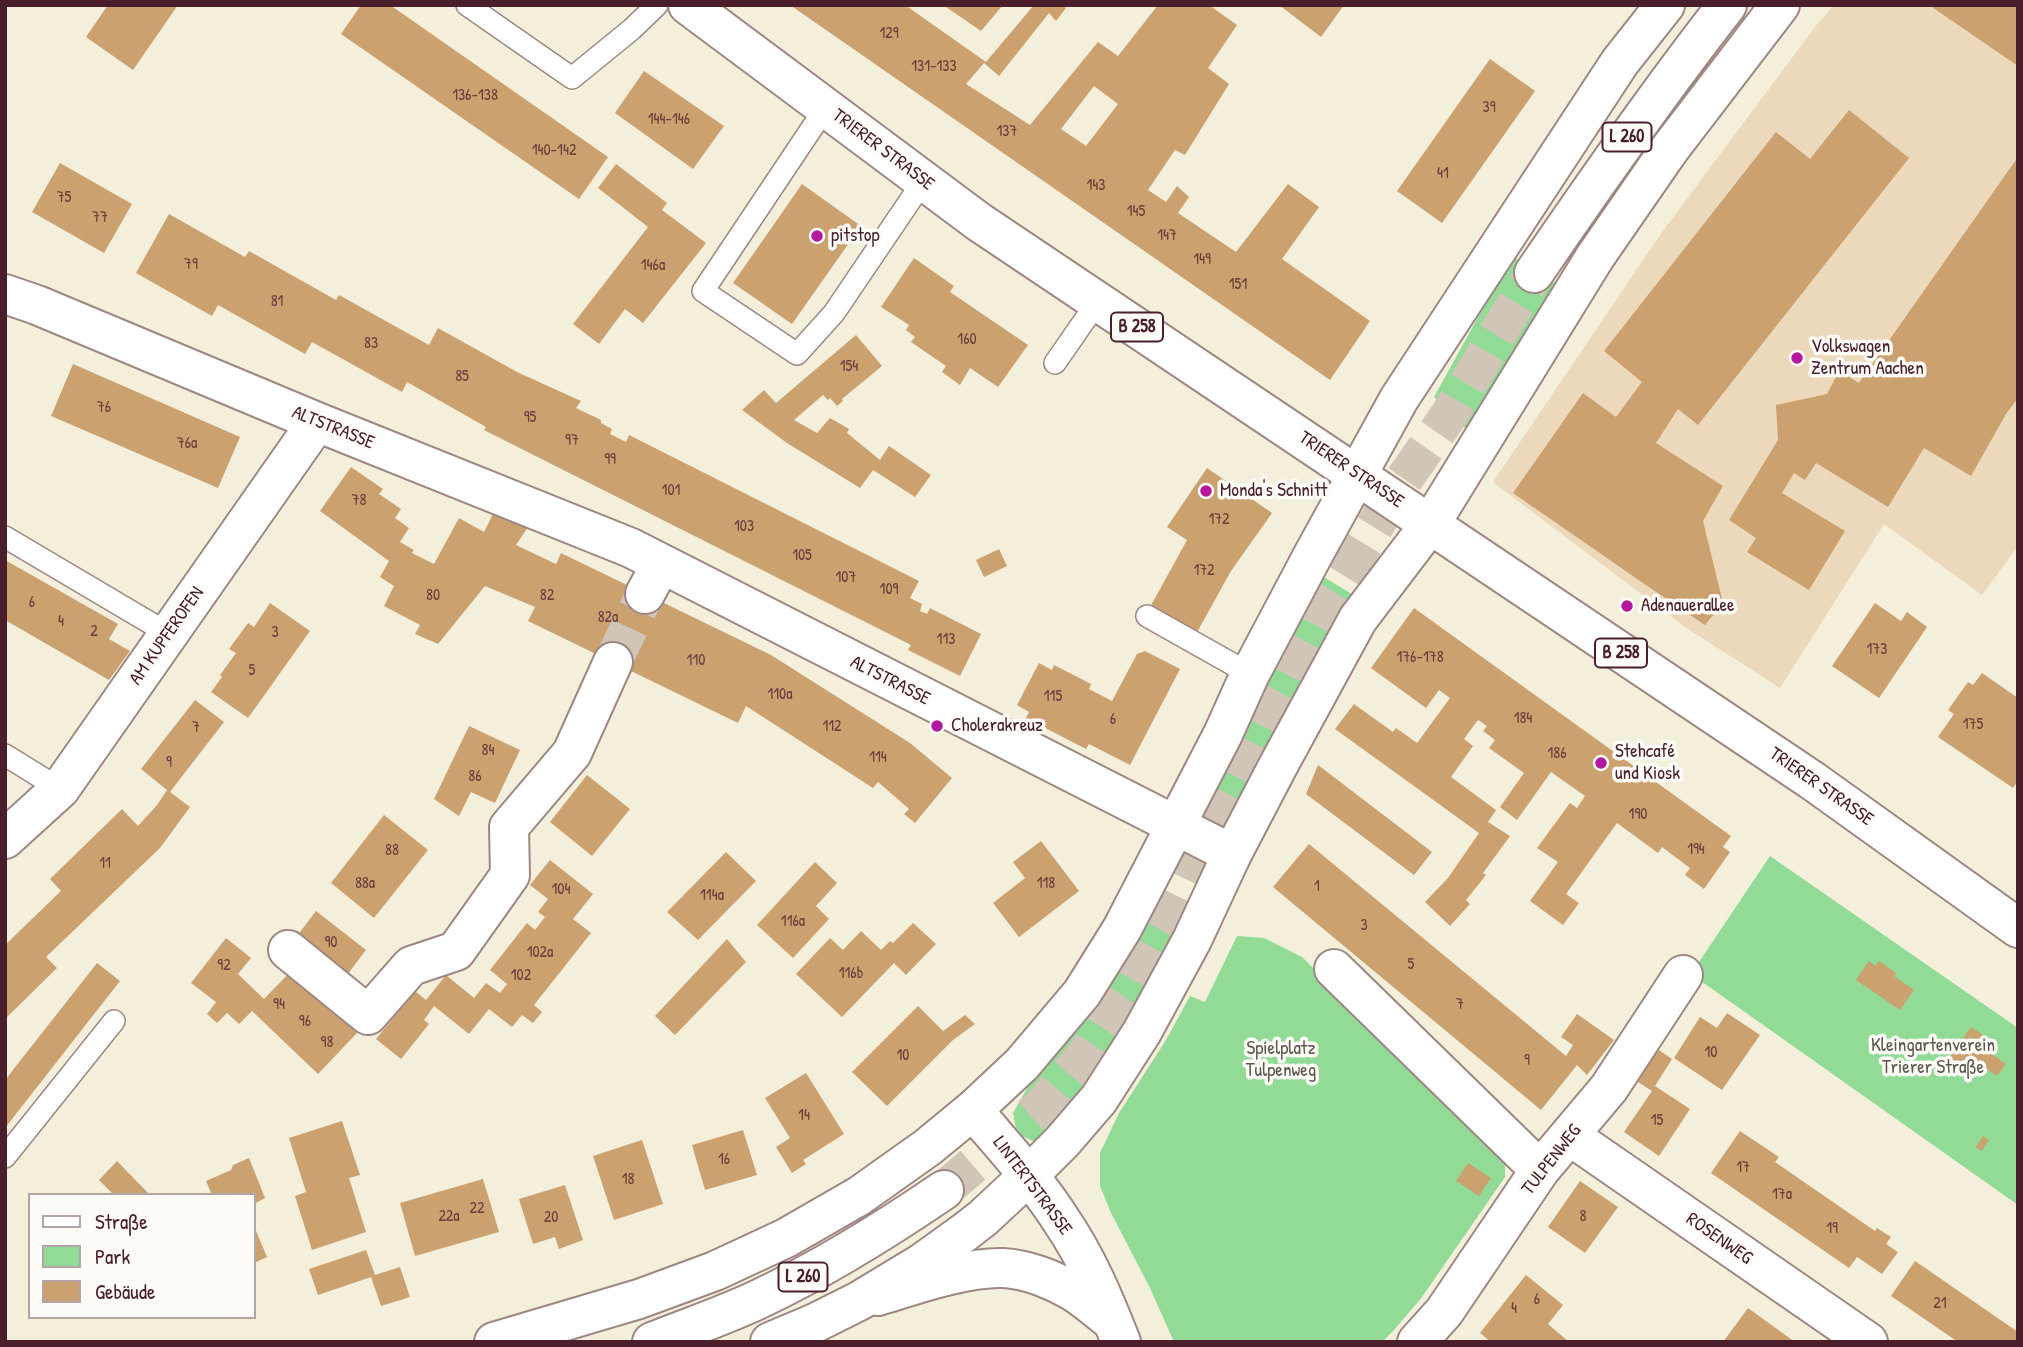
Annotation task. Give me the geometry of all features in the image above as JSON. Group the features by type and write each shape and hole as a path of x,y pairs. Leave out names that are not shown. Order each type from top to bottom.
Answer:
{"main road":[{"name":"TRIERER STRASSE","path":"688,5 979,222 1813,781 2018,928"},
{"path":"494,1342 639,1299 715,1271 786,1238 859,1196 928,1147 1022,1064 1082,993 1122,929 1176,827 1251,674 1399,398 1620,62 1665,5"},
{"name":"L 260","path":"1534,273 1677,68 1727,5"},
{"path":"770,1342 859,1301 922,1263 965,1232 1028,1176 1099,1099 1142,1032 1192,940 1279,764 1358,619 1431,523 1610,236 1677,139 1780,5"},
{"name":"ALTSTRASSE","path":"5,294 631,548 653,579 1232,855"},
{"name":"AM KUPFEROFEN","path":"5,839 60,789 317,422"},
{"path":"288,950 368,1015 411,966 456,951 510,876 509,827 572,753 613,662"},
{"path":"1334,969 1540,1170"},
{"name":"TULPENWEG","path":"1417,1342 1444,1312 1540,1170 1609,1088 1683,975"},
{"name":"LINTERTSTRASSE","path":"973,1110 1028,1176 1075,1242 1096,1279 1117,1332"},
{"name":"ROSENWEG","path":"1570,1136 1868,1342"},
{"name":"L 260","path":"652,1342 755,1301 816,1270 885,1230 944,1190"},
{"path":"859,1301 977,1269 1022,1270 1075,1293 1117,1332"}],"lane":[{"path":"467,5 572,78 657,5"},
{"path":"826,107 704,291 797,354 834,313 924,180"},
{"path":"1055,363 1098,301"},
{"path":"5,537 169,634"},
{"path":"1147,616 1251,674"},
{"path":"5,755 60,789"},
{"path":"5,1157 114,1021"}],"shaded area":[{"name":"Volkswagen Zentrum Aachen","path":"1834,5 2018,5 2018,546 1982,595 1884,524 1780,688 1685,627 1493,482 1660,235"}],"green space":[{"path":"1514,252 1521,268 1542,283 1560,282 1466,429 1434,397"},
{"path":"1322,576 1352,594 1240,797 1224,816 1210,814 1208,804"},
{"name":"Kleingartenverein Trierer Straße","path":"1770,856 2018,1028 2018,1205 1691,974"},
{"path":"1159,903 1185,916 1131,1023 1050,1135 1033,1141 1017,1134 1013,1113 1034,1076 1095,1002"},
{"name":"Spielplatz Tulpenweg","path":"1237,936 1264,938 1302,957 1501,1153 1505,1177 1422,1297 1382,1342 1174,1342 1100,1186 1100,1153 1119,1113 1166,1040 1190,996 1205,1002"}],"building":[{"path":"108,5 178,5 133,70 86,37"},
{"path":"361,5 390,5 608,157 579,199 341,34"},
{"path":"790,5 905,5 986,62 1034,5 1063,5 1066,8 1056,21 1049,13 999,76 984,63 966,84 1030,125 1098,42 1118,56 1158,5 1209,5 1237,25 1208,68 1229,84 1185,155 1175,150 1148,190 1166,202 1177,186 1189,197 1178,213 1236,252 1288,184 1319,207 1282,259 1370,321 1330,380","holes":["1094,86 1118,104 1086,146 1061,129"]},
{"path":"943,5 1003,5 981,31"},
{"path":"1279,5 1344,5 1321,37"},
{"path":"1929,5 2018,5 2018,66"},
{"path":"1490,59 1535,91 1442,223 1397,191"},
{"path":"644,71 724,126 693,169 615,113"},
{"path":"1849,110 1909,158 1698,425 1678,409 1656,443 1723,486 1703,521 1723,603 1705,625 1513,493 1583,393 1616,417 1642,382 1604,351 1776,132 1810,159"},
{"path":"2018,157 2018,398 1971,476 1924,448 1888,507 1816,463 1805,480 1794,473 1782,493 1845,531 1809,590 1747,552 1756,538 1729,520 1778,440 1776,405 1827,394 1839,371 1859,383"},
{"path":"60,163 132,204 104,253 32,212"},
{"path":"616,164 667,203 662,210 706,243 643,323 625,309 599,344 573,324 648,227 598,188"},
{"path":"802,184 861,226 792,324 733,283"},
{"path":"169,214 245,257 249,251 336,300 339,295 429,345 438,328 517,372 581,401 576,408 601,420 601,423 612,429 610,434 626,442 629,435 919,581 910,598 922,604 920,611 927,614 930,608 981,634 960,676 908,650 911,645 484,430 486,427 407,382 402,392 312,342 305,354 218,305 212,316 136,273"},
{"path":"914,258 954,286 950,292 1028,345 998,387 970,368 960,385 942,372 946,366 911,342 915,337 906,330 909,325 881,307"},
{"path":"856,335 882,366 837,406 823,395 794,420 817,433 830,418 849,429 847,433 880,460 889,446 931,475 915,497 873,470 860,488 787,443 742,410 764,390 776,403"},
{"path":"73,364 240,437 218,488 51,416"},
{"path":"351,467 383,489 379,494 401,509 395,518 409,528 400,542 414,550 412,553 434,564 459,518 484,532 494,512 528,527 516,545 556,564 561,553 771,655 910,743 952,778 915,823 904,814 909,809 878,782 873,788 746,706 738,723 528,621 535,607 485,586 438,644 415,634 420,625 384,606 394,586 380,577 389,561 320,511"},
{"path":"1207,468 1272,513 1231,571 1196,634 1149,609 1187,540 1167,527"},
{"path":"999,549 1007,566 984,577 976,560"},
{"path":"5,560 118,624 109,639 130,651 109,680 5,620"},
{"path":"270,603 310,631 248,718 211,692 236,653 229,649 248,623 254,627"},
{"path":"1875,603 1901,621 1907,612 1927,627 1879,698 1832,666"},
{"path":"1414,608 1731,836 1723,847 1730,852 1704,889 1685,875 1690,868 1662,847 1658,853 1617,823 1566,894 1579,903 1563,925 1530,901 1558,862 1537,848 1570,803 1577,808 1585,796 1551,772 1517,820 1500,807 1524,773 1489,748 1495,740 1483,731 1487,726 1478,720 1464,739 1473,746 1451,777 1496,810 1488,822 1510,836 1483,873 1486,875 1466,900 1470,904 1450,926 1425,902 1448,878 1479,833 1335,729 1354,704 1393,732 1396,728 1417,743 1450,698 1439,690 1426,708 1371,668"},
{"path":"1145,651 1180,669 1130,765 1089,744 1086,749 1026,718 1029,712 1017,705 1039,663 1052,670 1054,665 1091,684 1089,689 1112,701 1137,654"},
{"path":"1982,673 2018,698 2018,781 2013,788 1938,737 1954,714 1948,710 1968,682 1973,685"},
{"path":"195,700 224,722 170,792 190,807 160,848 46,957 57,968 5,1019 5,945 61,891 50,879 122,809 138,826 157,805 167,790 141,769"},
{"path":"469,726 520,750 495,803 471,792 459,816 434,799"},
{"path":"1318,765 1432,852 1414,875 1306,794"},
{"path":"587,775 630,809 592,856 550,822"},
{"path":"384,815 428,850 374,918 331,883"},
{"path":"1041,841 1079,891 1019,937 993,903 1025,878 1013,862"},
{"path":"1309,844 1566,1056 1573,1045 1561,1037 1577,1014 1614,1040 1587,1075 1577,1065 1541,1110 1273,887"},
{"path":"726,852 756,881 698,940 667,912"},
{"path":"550,860 593,894 573,919 591,933 534,1005 542,1012 533,1023 522,1015 512,1027 489,1009 469,1034 434,1006 424,1020 429,1024 401,1059 376,1039 415,991 426,1000 446,975 474,998 486,983 500,993 507,984 490,970 527,923 535,930 545,917 538,912 548,899 530,885"},
{"path":"815,862 837,883 816,906 829,919 793,958 757,925"},
{"path":"316,911 366,950 347,975 297,936"},
{"path":"913,923 936,944 906,975 894,963 842,1017 796,974 830,938 843,950 861,931 881,950 890,941 893,943"},
{"path":"226,938 251,958 238,974 264,999 292,970 357,1033 318,1074 252,1011 239,1024 227,1013 217,1023 207,1014 216,1002 191,983"},
{"path":"727,939 746,962 675,1035 655,1016"},
{"path":"1869,961 1875,966 1879,961 1914,990 1900,1010 1856,980"},
{"path":"97,963 120,981 5,1128 5,1080"},
{"path":"918,1006 943,1031 965,1015 975,1024 953,1040 887,1106 852,1072"},
{"path":"1727,1013 1760,1035 1722,1090 1674,1058 1700,1017 1717,1028"},
{"path":"1971,1027 1995,1046 1990,1053 2006,1064 1997,1076 1980,1064 1978,1066 1971,1061 1965,1069 1949,1058"},
{"path":"1653,1046 1672,1059 1655,1086 1690,1109 1659,1156 1624,1132 1652,1091 1632,1078"},
{"path":"806,1073 844,1134 803,1160 806,1164 792,1173 776,1147 790,1138 765,1098"},
{"path":"342,1121 360,1175 349,1178 366,1232 312,1250 295,1196 306,1192 289,1138"},
{"path":"743,1130 757,1175 705,1190 692,1145"},
{"path":"1740,1131 1779,1157 1775,1162 1875,1231 1877,1228 1891,1237 1886,1244 1898,1252 1882,1274 1857,1257 1849,1268 1711,1173"},
{"path":"1983,1136 1989,1140 1982,1151 1976,1147"},
{"path":"642,1140 663,1204 614,1220 593,1156"},
{"path":"249,1158 265,1198 256,1203 256,1193 211,1193 206,1181 231,1170 233,1165"},
{"path":"117,1161 148,1193 112,1193 99,1180"},
{"path":"1468,1163 1491,1178 1479,1196 1456,1181"},
{"path":"483,1179 499,1232 415,1256 400,1203"},
{"path":"1580,1181 1618,1207 1585,1253 1548,1227"},
{"path":"565,1185 583,1240 559,1249 555,1237 533,1244 519,1199"},
{"path":"256,1231 267,1257 256,1262"},
{"path":"366,1250 375,1275 400,1267 410,1297 381,1306 371,1277 318,1295 309,1269"},
{"path":"1915,1261 2018,1332 2018,1342 1958,1342 1891,1296"},
{"path":"1526,1275 1563,1305 1548,1324 1569,1342 1491,1342 1480,1333"},
{"path":"1748,1308 1795,1342 1723,1342"}],"tunnel":[{"path":"944,1190 1040,1108 1086,1054 1130,988 1329,602 1398,488 1449,415 1534,273"},
{"path":"613,662 645,594"}],"place":[{"name":"pitstop","path":"817,236"},
{"name":"Volkswagen Zentrum Aachen","path":"1797,358"},
{"name":"Monda's Schnitt","path":"1206,491"},
{"name":"Adenauerallee","path":"1627,606"},
{"name":"Cholerakreuz","path":"937,726"},
{"name":"Stehcafé und Kiosk","path":"1601,763"}]}
